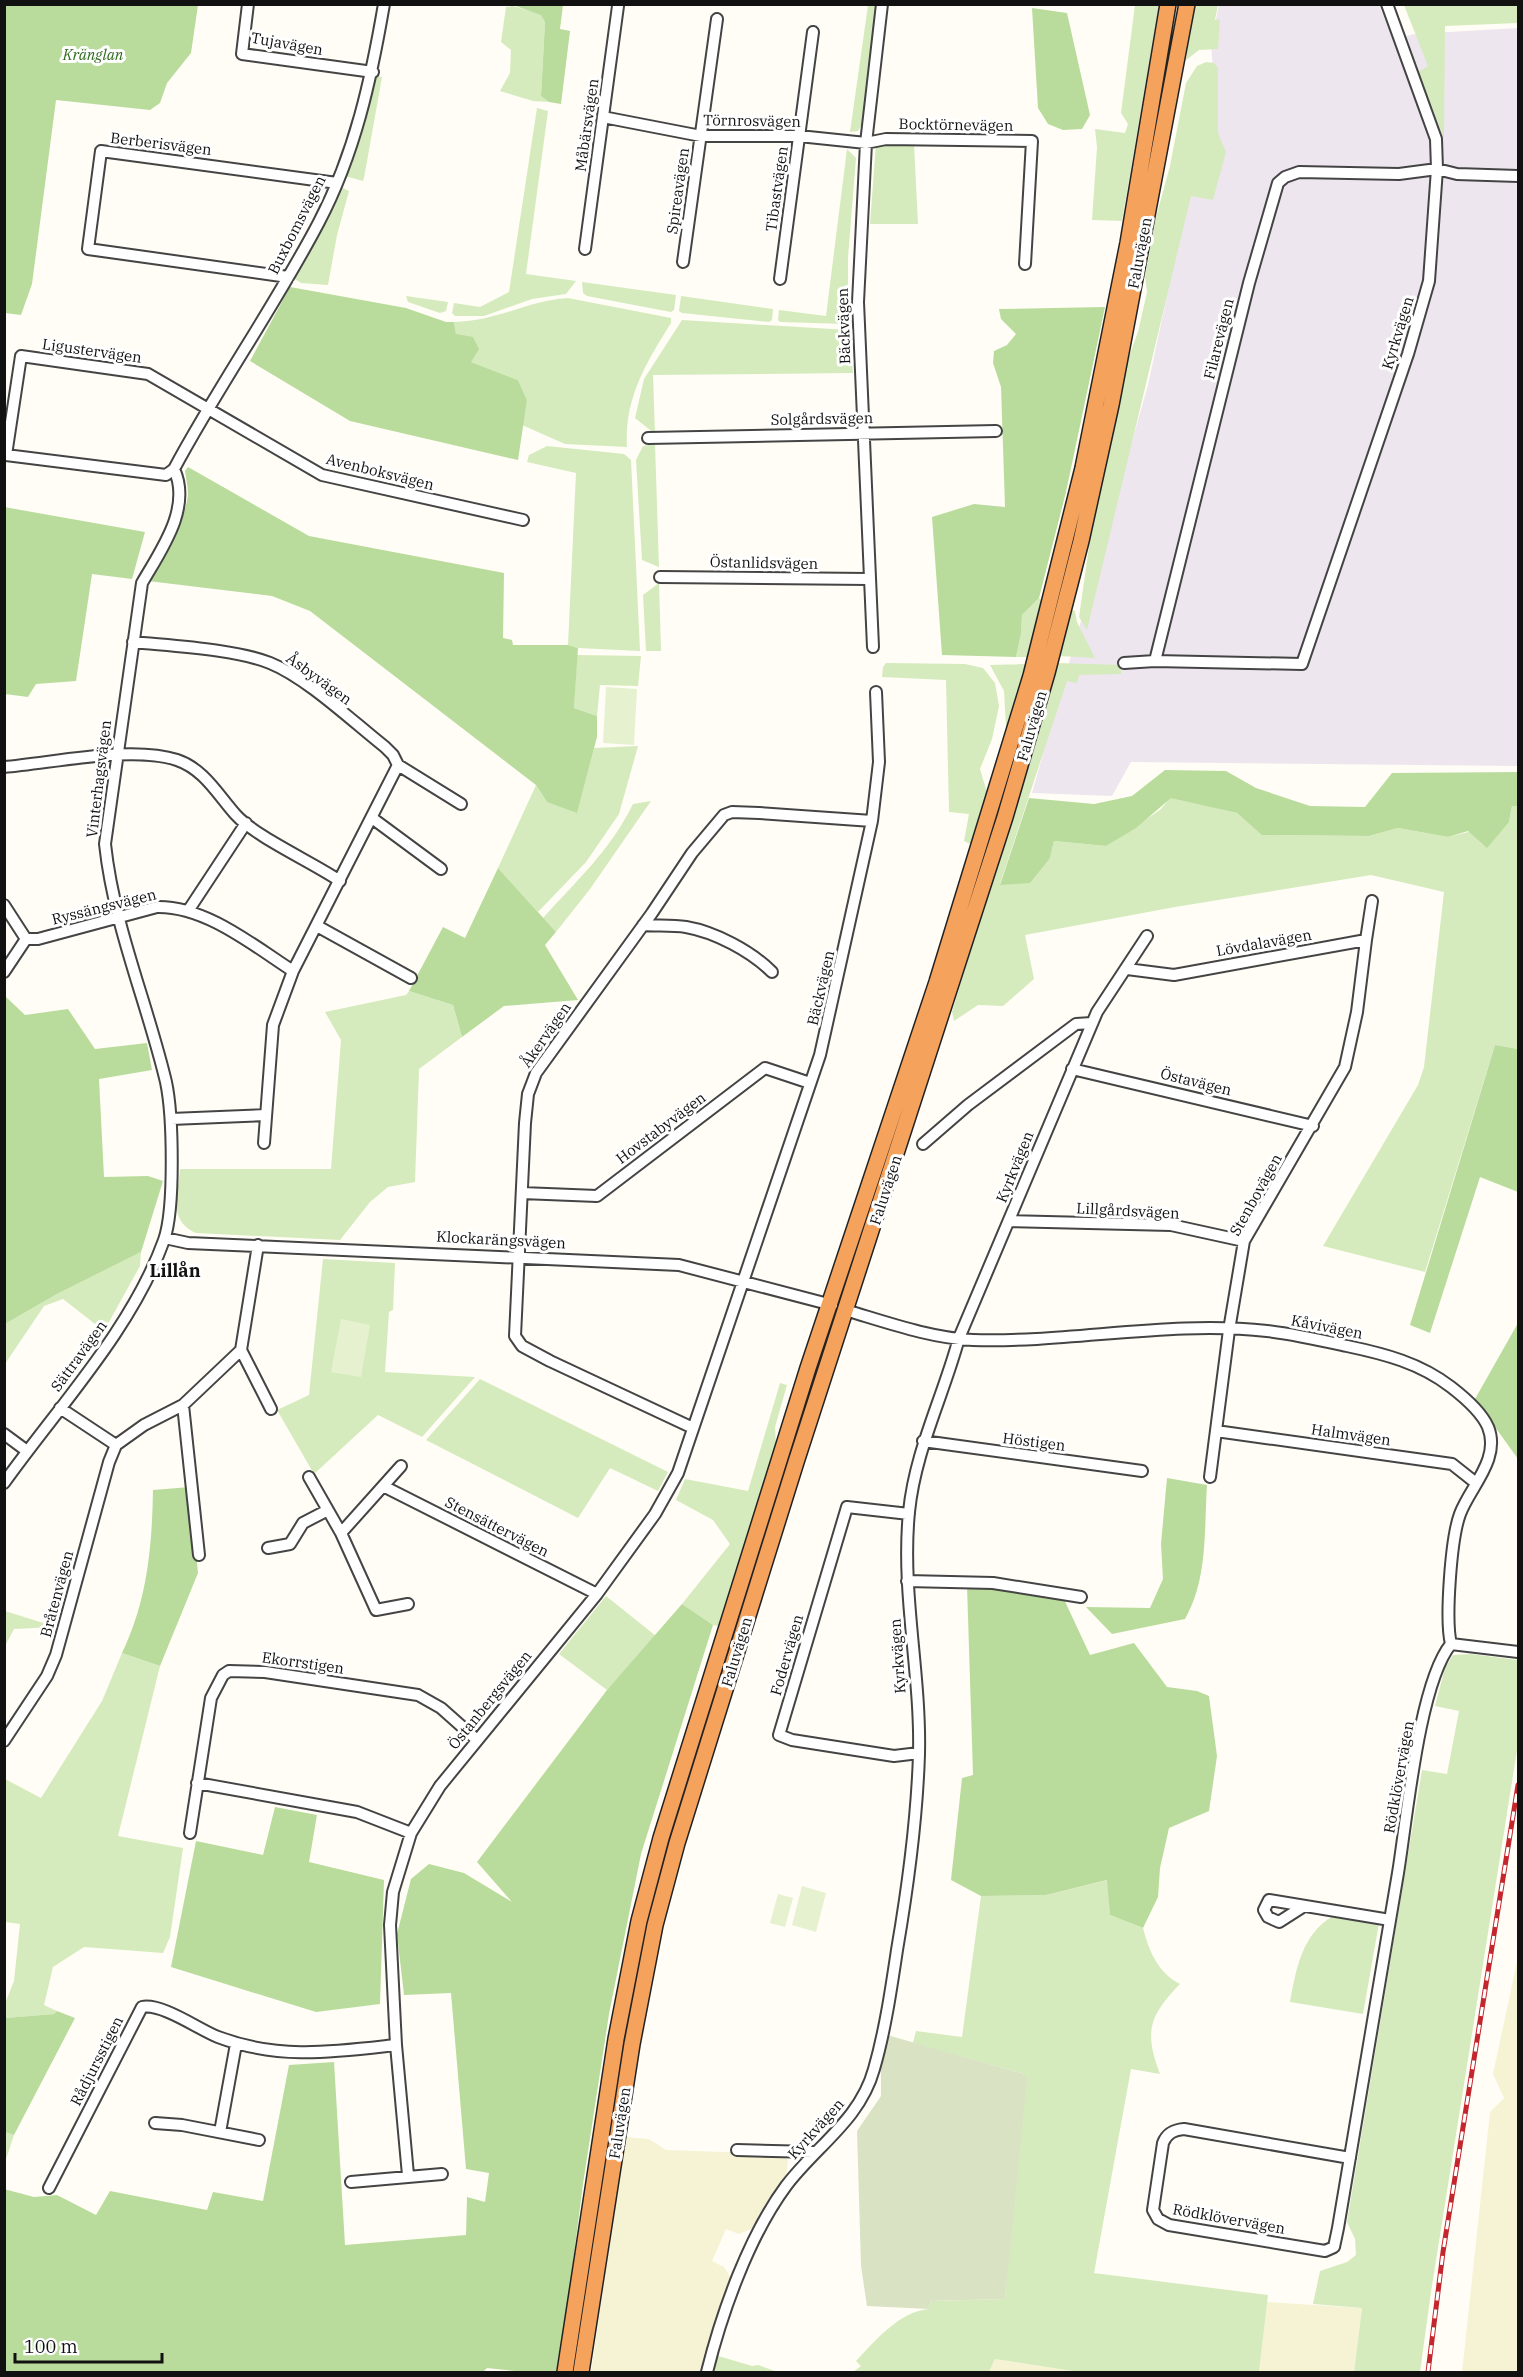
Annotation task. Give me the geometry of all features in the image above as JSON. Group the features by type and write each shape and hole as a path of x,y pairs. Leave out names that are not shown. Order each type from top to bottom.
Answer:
{"highway":[{"name":"Faluvägen","path":"581,2373 632,2044 655,1925 677,1843 826,1369 838,1308 878,1155 975,864 1039,649 1073,511 1098,393 1147,135 1168,4"},
{"name":"Faluvägen","path":"565,2373 616,2039 639,1921 662,1838 806,1376 876,1221 1005,817 1047,673 1111,405 1187,4"}],"street":[{"name":"Tujavägen","path":"248,4 242,54 373,72"},
{"name":"Buxbomsvägen","path":"209,409 288,277 337,183 364,106 373,72 384,4"},
{"name":"Bäckvägen","path":"873,647 858,302 866,143 882,4"},
{"name":"Kyrkvägen","path":"1155,661 1302,664 1427,288 1437,169 1432,125 1387,4"},
{"name":"Måbärsvägen","path":"585,249 618,6"},
{"name":"Spireavägen","path":"683,262 717,19"},
{"name":"Tibastvägen","path":"780,279 813,32"},
{"name":"Törnrosvägen","path":"603,117 701,136 800,136 866,143"},
{"name":"Bocktörnevägen","path":"866,143 886,139 1032,141 1025,264"},
{"name":"Berberisvägen","path":"288,277 87,249 101,151 337,183"},
{"name":"Filarevägen","path":"1155,661 1249,283 1278,183 1285,177 1299,172 1399,174 1437,169 1457,174 1518,176"},
{"name":"Ligustervägen","path":"174,469 166,475 6,455 21,356 148,374 209,409"},
{"path":"174,469 209,409"},
{"name":"Avenboksvägen","path":"209,409 322,475 523,520"},
{"name":"Solgårdsvägen","path":"648,438 996,431"},
{"name":"Vinterhagsvägen","path":"165,1238 171,1182 171,1119 166,1082 109,885 105,844 142,583 162,547 176,515 180,497 179,480 174,469"},
{"name":"Östanlidsvägen","path":"660,578 869,579"},
{"name":"Åsbyvägen","path":"133,642 203,650 268,662 289,673 385,747 393,755 398,765 461,804"},
{"path":"1124,663 1155,661"},
{"name":"Bäckvägen","path":"742,1280 810,1083 831,1013 872,821 879,762 876,692"},
{"path":"4,767 116,755 164,757 196,769 246,823 340,881"},
{"path":"264,1143 273,1025 293,971 398,765"},
{"name":"Åkervägen","path":"693,1428 522,1346 515,1336 525,1123 532,1081 644,925 692,853 724,815 732,812 759,813 872,821"},
{"path":"372,818 441,869"},
{"path":"189,911 209,876 246,823"},
{"path":"1366,940 1372,901"},
{"path":"4,905 26,939 4,972"},
{"name":"Ryssängsvägen","path":"26,939 38,939 117,916 158,907 189,911 217,925 293,971"},
{"path":"644,925 687,927 741,948 772,972"},
{"path":"317,926 411,978"},
{"name":"Kyrkvägen","path":"707,2373 724,2315 744,2266 785,2188 814,2151 833,2138 849,2119 859,2104 874,2070 904,1910 919,1753 907,1581 909,1514 923,1441 947,1382 959,1338 1092,1023 1147,936"},
{"name":"Lövdalavägen","path":"1127,969 1174,975 1366,940"},
{"name":"Stenbovägen","path":"1210,1477 1229,1330 1244,1241 1337,1084 1351,1047 1366,940"},
{"path":"923,1144 968,1105 1076,1024 1092,1023"},
{"name":"Hovstabyvägen","path":"522,1193 597,1196 765,1068 810,1083"},
{"name":"Östavägen","path":"1072,1069 1313,1126"},
{"path":"171,1119 266,1115"},
{"name":"Lillgårdsvägen","path":"1010,1221 1171,1225 1244,1241"},
{"name":"Klockarängsvägen","path":"165,1238 188,1243 520,1256 679,1265 742,1280 838,1308"},
{"name":"Sättravägen","path":"4,1483 136,1301 165,1238"},
{"path":"258,1245 241,1350 272,1408"},
{"name":"Östanbergsvägen","path":"408,2175 396,2044 390,1925 393,1892 411,1833 440,1786 597,1594 655,1514 673,1485 742,1280"},
{"name":"Kåvivägen","path":"838,1308 911,1329 959,1338 993,1340 1229,1330 1265,1331 1378,1353 1423,1368 1470,1403 1488,1426 1487,1466 1466,1500 1458,1523 1447,1615 1451,1644"},
{"path":"60,1408 116,1445 144,1425 183,1405 241,1350"},
{"path":"183,1405 199,1555"},
{"name":"Halmvägen","path":"1216,1431 1452,1464 1476,1483"},
{"path":"4,1434 27,1451"},
{"name":"Höstigen","path":"923,1441 1142,1472"},
{"name":"Bråtenvägen","path":"4,1741 47,1676 56,1655 116,1445"},
{"path":"341,1533 401,1466"},
{"path":"309,1477 341,1533 376,1610 408,1604"},
{"name":"Stensättervägen","path":"383,1486 597,1594"},
{"name":"Fodervägen","path":"909,1514 847,1507 779,1735 792,1740 894,1756 919,1753"},
{"path":"268,1548 290,1544 303,1523 328,1510"},
{"path":"907,1581 993,1583 1081,1597"},
{"path":"1451,1644 1518,1652"},
{"name":"Rödklövervägen","path":"1350,2158 1184,2129 1176,2130 1165,2138 1163,2143 1153,2210 1158,2219 1169,2225 1330,2250 1334,2247 1350,2158 1428,1697 1441,1657 1451,1644"},
{"name":"Ekorrstigen","path":"190,1833 211,1698 221,1677 229,1671 265,1672 418,1695 441,1708 477,1740"},
{"path":"197,1783 357,1812 411,1833"},
{"path":"1304,1906 1390,1920"},
{"name":"Rådjursstigen","path":"49,2188 142,2007 158,2008 236,2044 290,2054 396,2044"},
{"path":"220,2132 236,2044"},
{"path":"155,2123 260,2140"},
{"path":"737,2150 814,2151"},
{"path":"351,2182 408,2175 442,2174"}],"shaded area":[{"path":"1219,5 1379,5 1393,40 1414,34 1518,28 1518,766 1131,762 1112,796 1032,793 1148,385 1190,188 1218,156 1211,41"},
{"path":"1518,1957 1518,2372 1462,2372 1490,2112 1504,2098 1493,2074"},
{"path":"625,2137 649,2139 666,2150 778,2154 788,2160 786,2177 753,2228 739,2234 726,2229 712,2261 724,2267 732,2280 700,2372 591,2372"},
{"path":"1267,2302 1362,2308 1354,2372 1259,2372"},
{"path":"995,2359 1079,2372 989,2372"}],"green space":[{"name":"Kränglan","path":"5,4 198,5 191,53 167,83 160,103 150,110 56,100 32,284 21,315 5,313"},
{"path":"513,5 563,5 560,29 570,31 561,104 549,102 541,96 545,22 541,15"},
{"path":"868,5 876,5 862,124 858,131 850,132"},
{"path":"1135,5 1159,5 1122,221 1092,220 1097,147 1095,129 1125,133 1128,124 1121,113"},
{"path":"1193,5 1218,5 1215,20 1220,19 1218,49 1199,50 1186,60"},
{"path":"1404,5 1518,5 1518,23 1445,26 1444,138 1418,72 1428,66"},
{"path":"513,6 541,14 545,22 541,96 549,102 533,101 500,91 510,73 511,50 501,42 506,7"},
{"path":"1032,8 1067,13 1090,115 1082,129 1063,130 1048,124 1038,108"},
{"path":"1206,62 1214,63 1218,68 1218,133 1226,152 1213,200 1191,196 1087,630 1079,617 1090,540 1128,359 1138,332 1147,292 1145,277 1155,221 1170,166 1186,83 1197,66"},
{"path":"377,76 382,77 363,181 345,176 366,117"},
{"path":"537,108 548,111 526,274 576,281 566,294 532,299 484,316 455,316 452,313 454,303 480,307 509,292"},
{"path":"876,143 914,144 918,224 870,224"},
{"path":"847,149 856,158 848,257 848,324 780,322 778,320 779,310 826,316"},
{"path":"341,187 349,191 337,235 328,285 301,283 293,278"},
{"path":"582,282 676,295 674,310 671,312 587,296 583,293"},
{"path":"290,287 406,308 446,322 454,322 456,334 473,337 479,349 471,362 518,380 527,400 518,460 350,421 250,361"},
{"path":"406,296 448,302 446,311 440,313 408,302"},
{"path":"681,296 773,309 772,320 769,322 682,313 679,311"},
{"path":"568,298 671,318 671,323 638,382 629,413 627,447 565,444 522,425 527,400 518,380 471,362 473,355 456,334 454,322 470,321"},
{"path":"1105,307 1066,492 1039,598 1022,615 1016,657 942,655 932,517 974,504 1005,507 1001,387 993,363 994,351 1007,345 1016,334 1001,319 999,309"},
{"path":"682,320 848,330 853,373 653,375 655,434 635,418 644,379"},
{"path":"655,444 659,567 642,560 636,460 643,446"},
{"path":"547,446 624,454 631,460 640,651 578,648 568,645 576,473 527,462 529,455"},
{"path":"188,467 309,536 504,573 503,638 512,640 513,645 568,645 578,648 574,708 597,716 597,737 577,813 547,802 536,785 310,611 272,596 148,581 182,518 188,495 185,471"},
{"path":"4,507 145,532 132,579 92,574 76,681 36,684 28,697 5,694"},
{"path":"659,583 661,651 646,651 643,595"},
{"path":"1039,598 1043,601 1028,657 1016,657 1022,615"},
{"path":"1072,610 1075,611 1077,622 1095,658 1059,656"},
{"path":"577,655 641,656 638,686 600,685 597,716 574,708"},
{"path":"886,663 965,664 983,668 995,683 999,706 992,739 980,769 988,796 972,845 964,841 969,814 949,812 946,680 882,677"},
{"path":"1057,663 1121,665 1121,674 1079,675 1077,683 1067,681 1000,884 1050,858 1054,841 1106,846 1160,810 1171,797 1237,813 1263,835 1369,836 1398,828 1448,837 1509,822 1512,806 1518,806 1518,1049 1495,1045 1425,1272 1323,1246 1418,1085 1424,1067 1444,892 1371,875 1175,907 1025,935 1034,979 1003,1006 978,1005 954,1021 952,1012"},
{"path":"1026,664 1006,728 1004,691 990,665"},
{"path":"606,687 637,689 634,745 603,743"},
{"path":"638,746 619,814 586,862 538,912 498,868 536,785 547,802 577,812 594,748"},
{"path":"1165,770 1226,771 1256,788 1310,806 1365,807 1392,773 1518,772 1518,806 1512,806 1509,822 1487,848 1468,831 1448,837 1398,828 1369,836 1262,835 1237,813 1171,798 1136,828 1106,846 1054,841 1050,858 1030,883 1000,885 1029,798 1094,804 1132,796"},
{"path":"651,801 590,889 556,932 543,918 603,851 633,804"},
{"path":"498,868 556,932 545,945 578,1000 504,1006 462,1037 453,1005 409,991 443,927 465,938"},
{"path":"409,991 453,1005 462,1037 419,1069 415,1182 388,1187 370,1202 340,1240 196,1233 187,1228 181,1222 177,1206 180,1169 331,1169 341,1040 325,1012 406,995"},
{"path":"5,996 25,1015 68,1009 95,1049 147,1043 152,1070 99,1079 104,1177 148,1176 163,1181 141,1252 57,1294 5,1324"},
{"path":"1495,1045 1518,1049 1518,1192 1480,1177 1430,1333 1410,1325"},
{"path":"141,1252 140,1266 104,1331 63,1299 44,1306 5,1364 5,1324 57,1294"},
{"path":"323,1259 395,1263 393,1310 389,1312 385,1372 475,1377 422,1437 378,1415 314,1474 277,1410 309,1395"},
{"path":"341,1319 370,1325 361,1377 331,1372"},
{"path":"1518,1323 1518,1459 1475,1399"},
{"path":"480,1379 668,1472 658,1491 610,1468 578,1518 426,1440"},
{"path":"780,1383 787,1385 775,1427 776,1444 718,1626 713,1625 682,1604 730,1544 713,1520 676,1500 685,1479 748,1491"},
{"path":"1167,1478 1207,1485 1204,1554 1198,1588 1185,1619 1112,1634 1086,1607 1150,1608 1163,1579 1161,1544"},
{"path":"190,1487 198,1573 160,1666 122,1653 143,1594 151,1533 153,1490"},
{"path":"967,1585 1062,1595 1090,1655 1134,1643 1167,1687 1197,1691 1209,1696 1217,1756 1209,1811 1169,1828 1160,1868 1158,1897 1143,1928 1110,1915 1107,1880 1046,1895 981,1896 951,1880 962,1778 973,1775"},
{"path":"606,1596 656,1636 607,1690 559,1654"},
{"path":"682,1604 713,1625 641,1854 609,2014 583,2184 559,2372 523,2372 487,2368 483,2372 5,2372 4,2189 34,2197 57,2195 96,2215 110,2191 207,2210 213,2192 263,2201 289,2065 334,2062 345,2245 466,2235 467,2197 485,2202 489,2173 466,2169 451,1993 404,1995 397,1934 411,1879 429,1864 464,1873 512,1902 477,1862 607,1690"},
{"path":"5,1611 56,1627 14,1629 5,1646"},
{"path":"122,1653 160,1666 118,1836 183,1848 170,1937 163,1953 84,1947 53,1967 44,2005 57,2011 54,2014 5,2018 4,2006 14,1981 20,1924 5,1922 5,1779 41,1798 102,1701"},
{"path":"1470,1654 1518,1660 1518,1744 1420,2372 1354,2372 1362,2308 1313,2304 1320,2271 1347,2262 1356,2255 1355,2239 1347,2222 1422,1770 1447,1774 1459,1711 1435,1706 1445,1668 1453,1655"},
{"path":"275,1807 317,1815 309,1862 384,1880 380,2004 316,2012 171,1967 196,1841 263,1855"},
{"path":"1108,1880 1110,1915 1143,1928 1148,1945 1160,1968 1180,1984 1162,2006 1152,2025 1152,2047 1160,2074 1131,2069 1094,2273 1268,2295 1259,2372 1079,2372 995,2359 989,2372 853,2372 861,2366 856,2361 880,2336 908,2315 929,2309 931,2301 1005,2299 1021,2073 913,2043 916,2031 962,2037 981,1896 1046,1895"},
{"path":"802,1886 826,1893 816,1932 792,1925"},
{"path":"778,1894 793,1898 785,1927 770,1923"},
{"path":"1333,1916 1379,1923 1363,2014 1290,2002 1298,1965 1307,1942 1322,1924"},
{"path":"57,2011 75,2018 14,2135 5,2132 5,2018 54,2014"},
{"path":"887,2035 1021,2073 1027,2078 1005,2299 931,2301 929,2309 867,2306 861,2266 857,2131 881,2096 881,2068"},
{"path":"5,2132 14,2135 5,2162"},
{"path":"715,2355 752,2366 758,2365 778,2372 711,2372"}],"railway":[{"path":"1428,2372 1443,2252 1518,1785"}],"district":[{"name":"Lillån","path":"175,1271"}]}
